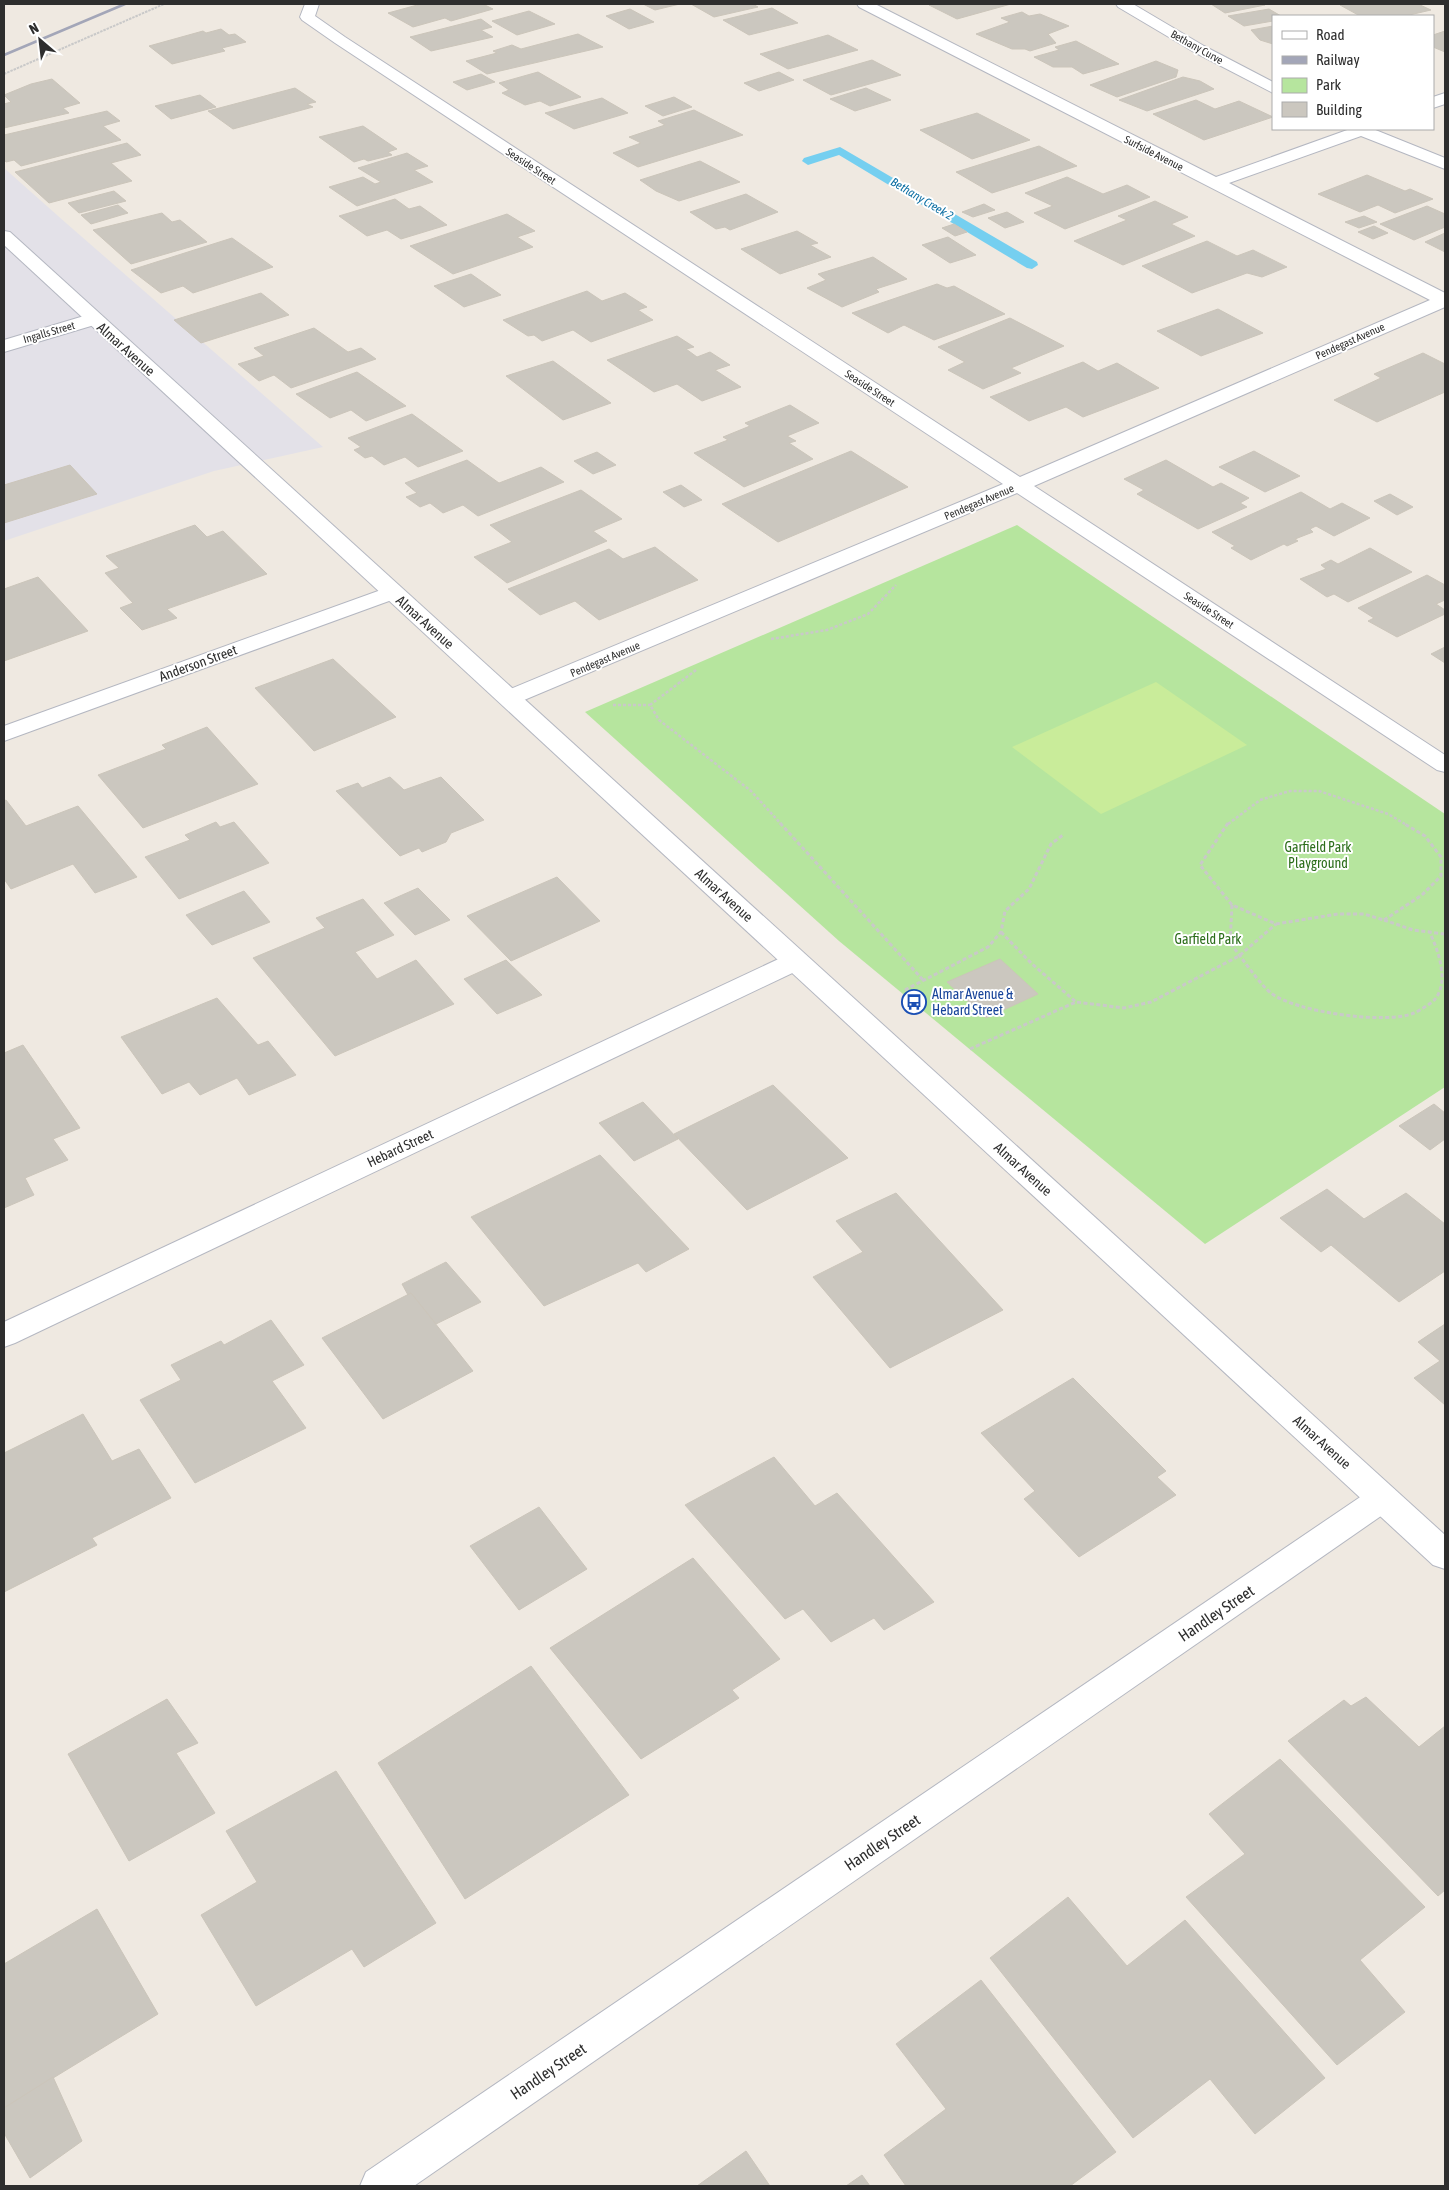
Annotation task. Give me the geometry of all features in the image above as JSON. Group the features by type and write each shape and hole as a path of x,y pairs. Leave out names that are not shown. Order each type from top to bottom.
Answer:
{"street":[{"name":"Seaside Street","path":"312,4 308,17 340,40 1445,765"},
{"name":"Surfside Avenue","path":"864,4 1445,300"},
{"name":"Bethany Curve","path":"1123,4 1199,49 1272,87"},
{"path":"1214,183 1358,130"},
{"path":"1363,130 1445,164"},
{"name":"Almar Avenue","path":"4,236 1445,1555"},
{"name":"Pendegast Avenue","path":"509,698 1020,485 1445,300"},
{"name":"Ingalls Street","path":"4,346 94,319"},
{"name":"Anderson Street","path":"4,734 392,592"},
{"name":"Hebard Street","path":"4,1335 796,961"},
{"name":"Handley Street","path":"380,2186 1383,1498"}],"path":[{"path":"4,74 164,4"},
{"path":"764,640 827,630 868,614 898,584"},
{"path":"610,704 650,705 697,669"},
{"path":"650,705 658,720 751,791 923,980"},
{"path":"1276,924 1232,905 1200,865 1229,822 1260,800 1290,791 1319,791 1388,814 1425,836 1441,857 1441,876 1422,894 1383,921"},
{"path":"905,990 988,947 1000,932 1005,911 1029,889 1051,844 1063,835"},
{"path":"1232,905 1230,943 1270,993 1298,1008 1351,1016 1392,1017 1414,1013 1438,997 1443,979 1441,958 1430,933"},
{"path":"970,1049 1076,1002 1124,1008 1151,1002 1239,956 1276,924 1338,914 1364,914 1413,930 1445,934"},
{"path":"1000,932 1031,963 1076,1002"}],"shaded area":[{"path":"4,168 323,447 214,471 4,541"}],"green space":[{"name":"Garfield Park","path":"1017,525 1445,814 1445,1087 1205,1244 839,941 585,712"},
{"path":"1156,682 1247,745 1101,814 1012,747"}],"building":[{"path":"421,4 483,4 493,9 451,21 445,18 413,27 388,13"},
{"path":"643,4 680,4 655,10"},
{"path":"691,4 753,4 758,7 714,17"},
{"path":"1011,4 957,19 929,5"},
{"path":"1211,4 1262,4 1265,5 1225,13"},
{"path":"1418,4 1431,10 1409,15 1358,15 1340,5"},
{"path":"772,8 798,23 749,35 723,20"},
{"path":"630,9 654,22 629,29 606,16"},
{"path":"1269,9 1279,15 1272,15 1272,21 1244,26 1228,16"},
{"path":"529,11 555,24 517,35 492,21"},
{"path":"1022,12 1029,16 1040,14 1069,26 1048,34 1056,43 1030,51 1012,49 976,34 1010,22 1001,18"},
{"path":"481,19 492,27 481,30 493,37 431,51 410,37"},
{"path":"1272,26 1272,44 1260,40 1251,30"},
{"path":"221,29 229,35 235,34 246,42 222,48 225,51 172,64 149,46 203,31 206,33"},
{"path":"1445,31 1445,52 1434,47 1434,35"},
{"path":"578,34 603,47 487,74 466,61 497,53 493,51 512,45 521,49"},
{"path":"828,35 858,50 788,69 760,54"},
{"path":"1076,41 1119,64 1083,74 1072,67 1053,67 1034,57 1059,50 1055,47"},
{"path":"872,60 901,75 831,95 803,80"},
{"path":"1156,61 1178,70 1176,77 1117,97 1090,85"},
{"path":"538,72 581,97 550,106 540,101 525,105 502,93 509,90 499,83"},
{"path":"779,72 794,80 759,91 744,83"},
{"path":"481,74 495,82 467,90 453,82"},
{"path":"1183,77 1200,81 1214,89 1147,111 1119,100"},
{"path":"52,79 80,103 63,108 69,113 4,128 4,104 11,102 4,95 31,84"},
{"path":"295,88 316,102 307,104 313,107 233,129 208,111"},
{"path":"866,88 891,100 855,111 830,99"},
{"path":"200,95 216,107 171,119 155,106"},
{"path":"674,97 692,107 663,116 645,106"},
{"path":"602,98 628,113 574,129 545,113"},
{"path":"1196,100 1215,109 1239,101 1272,117 1204,140 1153,114"},
{"path":"694,110 743,135 638,167 613,153 641,143 629,137 665,125 658,121"},
{"path":"107,111 120,121 103,126 121,140 21,166 14,160 6,162 4,160 4,135"},
{"path":"977,113 1030,140 972,159 920,130"},
{"path":"363,126 397,149 388,152 392,155 368,161 364,159 354,162 319,137"},
{"path":"127,143 141,155 111,163 132,181 49,203 15,172"},
{"path":"1039,146 1077,166 992,193 956,172"},
{"path":"407,153 428,166 414,170 433,182 357,206 329,187 363,177 375,184 381,182 358,168"},
{"path":"700,161 740,182 679,201 656,191 640,180"},
{"path":"1367,175 1405,191 1410,189 1433,199 1395,213 1378,205 1360,212 1318,194"},
{"path":"1067,177 1103,194 1127,185 1150,197 1065,229 1034,213 1053,206 1025,193"},
{"path":"114,191 126,201 79,213 68,203"},
{"path":"746,194 778,212 730,230 725,227 716,229 690,212"},
{"path":"395,199 409,209 420,206 447,225 401,239 387,230 367,236 339,216"},
{"path":"1155,201 1188,217 1171,224 1195,236 1123,265 1074,241 1127,220 1118,216"},
{"path":"984,204 995,210 973,217 962,212"},
{"path":"118,205 128,213 91,224 81,215"},
{"path":"1427,206 1445,214 1445,227 1414,240 1380,224"},
{"path":"1007,212 1024,222 1005,228 988,218"},
{"path":"162,213 172,222 180,220 207,242 131,264 93,230"},
{"path":"507,214 535,231 517,237 533,247 453,274 410,246"},
{"path":"1364,216 1377,222 1359,228 1345,222"},
{"path":"954,224 967,232 955,236 942,228"},
{"path":"1374,226 1388,233 1373,239 1358,232"},
{"path":"797,231 818,243 810,245 831,257 780,274 741,249"},
{"path":"1445,233 1445,252 1425,242"},
{"path":"948,237 976,255 950,263 922,245"},
{"path":"232,238 273,267 193,293 183,286 161,293 131,270"},
{"path":"1207,241 1237,256 1253,250 1287,267 1262,277 1247,273 1192,293 1142,266"},
{"path":"873,257 907,279 876,289 879,292 842,307 807,288 826,280 818,274"},
{"path":"471,274 501,295 464,307 434,286"},
{"path":"937,284 947,288 954,286 1005,314 934,340 904,325 888,333 852,313"},
{"path":"587,291 602,301 625,293 647,307 638,310 653,320 591,342 573,330 542,341 534,335 528,336 503,320"},
{"path":"261,293 289,315 201,343 174,320"},
{"path":"1218,309 1263,333 1201,356 1157,331"},
{"path":"1010,318 1064,346 1011,368 1021,373 983,389 948,370 965,362 938,347"},
{"path":"314,328 348,352 361,348 376,359 291,388 274,375 259,381 238,364 264,356 254,348"},
{"path":"677,336 694,347 686,349 697,357 710,352 730,365 715,370 741,387 702,401 677,384 654,392 607,360"},
{"path":"1423,353 1445,364 1445,392 1377,422 1334,400 1381,378 1374,374"},
{"path":"553,361 611,403 563,420 506,376"},
{"path":"1083,362 1098,371 1117,363 1159,388 1083,417 1066,407 1029,421 990,397"},
{"path":"357,372 406,406 366,421 351,410 330,418 296,394"},
{"path":"790,405 819,423 787,436 796,441 789,443 813,459 744,487 694,453 728,440 723,437 750,426 745,423"},
{"path":"412,414 463,451 418,467 405,457 384,465 372,456 365,458 354,450 361,447 348,438"},
{"path":"851,451 908,487 778,542 722,504"},
{"path":"1254,451 1300,476 1265,492 1219,467"},
{"path":"597,452 616,465 593,474 574,461"},
{"path":"467,460 499,483 541,467 564,482 478,516 463,505 443,513 430,503 420,507 406,497 417,493 405,483"},
{"path":"1166,460 1213,487 1221,483 1249,498 1240,503 1247,507 1198,529 1137,494 1144,490 1124,479"},
{"path":"70,465 97,494 4,523 4,485"},
{"path":"681,485 702,500 684,507 663,492"},
{"path":"581,490 622,519 593,531 607,541 507,583 474,557 512,542 490,525"},
{"path":"1301,492 1330,509 1342,503 1370,518 1334,536 1316,526 1310,529 1313,532 1295,539 1298,541 1287,546 1284,544 1251,560 1231,548 1235,546 1212,532"},
{"path":"1390,494 1413,507 1397,515 1374,501"},
{"path":"195,525 207,537 223,531 267,574 167,609 177,618 142,630 120,608 133,603 105,573 119,568 106,556"},
{"path":"655,547 698,580 599,620 575,601 540,615 508,589 609,549 623,559"},
{"path":"1370,548 1412,572 1348,602 1334,594 1327,597 1300,579 1326,569 1321,565 1331,560 1338,564"},
{"path":"1427,575 1445,585 1445,600 1436,604 1445,610 1445,614 1397,637 1368,621 1374,618 1358,608"},
{"path":"38,577 88,631 4,661 4,589"},
{"path":"1445,647 1445,663 1431,654"},
{"path":"333,659 396,717 314,751 255,688"},
{"path":"207,727 258,784 143,828 98,775 166,749 162,745"},
{"path":"390,777 404,790 441,777 484,820 451,833 446,842 422,852 419,848 400,856 336,791 358,783 362,788"},
{"path":"6,800 26,826 78,806 137,877 95,893 73,864 11,889 4,879 4,801"},
{"path":"216,822 220,827 234,822 269,863 179,899 145,857 190,840 185,835"},
{"path":"557,877 600,921 511,961 467,916"},
{"path":"418,888 450,920 415,935 384,903"},
{"path":"244,891 270,922 212,945 186,915"},
{"path":"363,899 394,935 355,952 377,979 416,960 454,1004 335,1056 253,958 325,928 316,918"},
{"path":"1000,959 1038,994 986,1018 947,982"},
{"path":"506,960 542,995 497,1014 464,979"},
{"path":"217,998 258,1045 268,1041 296,1075 249,1095 237,1078 200,1095 189,1082 162,1094 121,1037"},
{"path":"23,1045 80,1128 53,1139 68,1160 25,1178 34,1195 4,1208 4,1053"},
{"path":"773,1085 848,1158 747,1210 674,1134"},
{"path":"643,1102 678,1139 634,1161 599,1123"},
{"path":"1434,1104 1445,1113 1445,1139 1430,1150 1399,1126"},
{"path":"600,1155 689,1249 646,1272 638,1263 544,1306 471,1217"},
{"path":"1327,1189 1364,1219 1406,1193 1445,1224 1445,1271 1399,1302 1331,1245 1321,1252 1280,1218"},
{"path":"896,1193 1003,1310 890,1368 813,1277 863,1252 836,1221"},
{"path":"446,1262 481,1302 436,1324 411,1293 408,1295 402,1284"},
{"path":"411,1293 473,1371 383,1419 322,1338"},
{"path":"271,1320 304,1365 272,1381 306,1428 195,1483 140,1400 181,1380 171,1365 221,1341 224,1345"},
{"path":"1445,1324 1445,1405 1414,1378 1440,1361 1418,1342"},
{"path":"1073,1378 1166,1471 1157,1477 1176,1495 1079,1557 1024,1499 1035,1491 981,1433"},
{"path":"83,1414 112,1461 139,1449 171,1498 92,1538 97,1545 4,1592 4,1453"},
{"path":"774,1457 815,1506 837,1493 934,1602 884,1630 874,1618 831,1642 803,1609 785,1619 685,1505"},
{"path":"539,1507 587,1569 519,1610 470,1546"},
{"path":"693,1558 780,1659 732,1690 739,1698 641,1759 550,1648"},
{"path":"531,1666 629,1795 465,1899 378,1763"},
{"path":"1366,1697 1419,1747 1445,1726 1445,1890 1438,1896 1288,1741 1344,1700 1351,1706"},
{"path":"167,1699 198,1743 176,1753 215,1813 129,1861 68,1754"},
{"path":"1280,1759 1425,1907 1360,1960 1405,2012 1337,2065 1186,1897 1245,1854 1209,1814"},
{"path":"336,1771 436,1923 364,1967 352,1949 256,2006 201,1915 257,1882 226,1831"},
{"path":"1068,1897 1127,1966 1185,1920 1325,2078 1255,2134 1210,2079 1133,2138 990,1958"},
{"path":"97,1909 158,2014 4,2108 4,1964"},
{"path":"981,1980 1116,2152 1070,2186 906,2186 884,2155 946,2109 896,2044"},
{"path":"53,2077 82,2141 30,2178 4,2133 4,2108"},
{"path":"746,2151 770,2186 697,2186"},
{"path":"862,2175 870,2186 846,2186"}],"waterway":[{"name":"Bethany Creek 2","path":"808,161 840,151 1032,265"}],"railway":[{"path":"4,55 125,4"}],"place":[{"name":"Almar Avenue & Hebard Street","path":"914,1002"}],"park label":[{"name":"Garfield Park Playground","path":"1318,856"}]}
